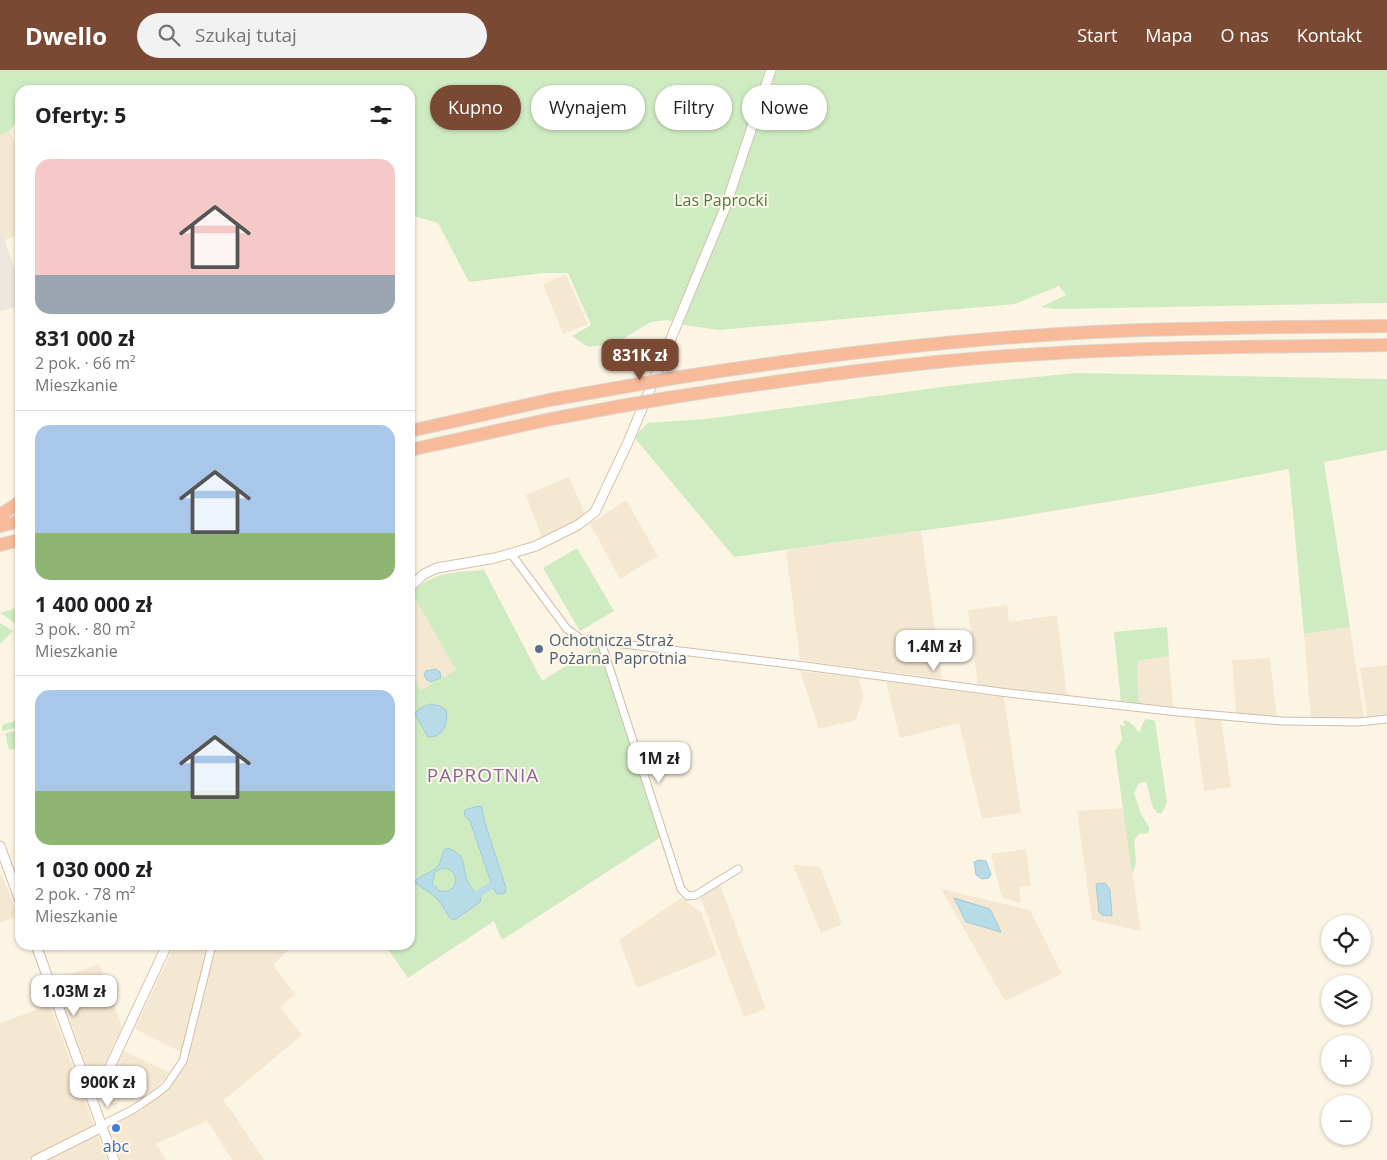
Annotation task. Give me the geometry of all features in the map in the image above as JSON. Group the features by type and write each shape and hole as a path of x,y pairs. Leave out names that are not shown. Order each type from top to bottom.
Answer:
{"highway":[{"path":"415,430 549,400 674,378 827,355 990,338 1138,330 1387,326"},
{"path":"415,449 526,424 627,405 879,368 995,357 1120,350 1387,345"},
{"path":"0,515 15,505"},
{"path":"0,526 15,522"},
{"path":"0,545 15,541"}],"street":[{"path":"415,582 424,574 437,568 512,555 555,538 590,517 598,506 629,440 724,208 771,70"},
{"path":"512,555 567,629 581,639 1008,693 1178,712 1282,721 1359,722 1387,719"},
{"path":"601,642 681,889 688,896 696,895 738,869"},
{"path":"0,846 15,888"},
{"path":"38,950 114,1160"},
{"path":"91,1096 100,1088 165,950"},
{"path":"36,1160 132,1110 166,1086 184,1061 211,950"}],"shaded area":[{"path":"10,131 15,144 15,236 5,240 0,226 0,135"},
{"path":"0,226 15,271 15,307 0,311"},
{"path":"566,275 588,324 563,334 543,284"},
{"path":"569,477 585,514 562,529 542,538 526,495"},
{"path":"626,500 658,556 620,579 590,524"},
{"path":"921,531 942,679 800,660 786,550"},
{"path":"415,598 456,670 421,690 415,680"},
{"path":"1007,605 1009,622 1057,615 1067,696 978,687 968,610"},
{"path":"1350,627 1364,719 1311,719 1304,634"},
{"path":"1169,656 1173,708 1139,704 1137,661"},
{"path":"1270,658 1277,718 1236,714 1232,660"},
{"path":"1387,665 1387,717 1368,719 1360,668"},
{"path":"800,671 859,678 863,697 856,720 819,729"},
{"path":"886,682 1004,697 1021,813 982,819 959,723 900,738"},
{"path":"1194,716 1221,719 1231,787 1204,791"},
{"path":"1123,808 1141,931 1092,920 1077,811"},
{"path":"1026,849 1031,886 1019,887 1021,903 1002,898 991,854"},
{"path":"793,865 820,867 842,924 821,933"},
{"path":"0,874 15,908 15,917 0,923"},
{"path":"719,882 766,1009 744,1017 709,923 710,918 707,916 699,895"},
{"path":"941,889 1030,910 1062,974 1005,1001"},
{"path":"681,898 701,912 717,955 637,988 619,940"},
{"path":"173,950 209,950 183,1053 135,1029"},
{"path":"214,950 288,950 273,965 295,994 280,1007 302,1035 223,1101 264,1160 232,1160 206,1121 156,1144 166,1160 121,1160 111,1135 120,1131 115,1121 138,1110 141,1111 144,1106 162,1096 188,1060"},
{"path":"99,964 122,1027 96,1082 95,1080 92,1081 55,980"},
{"path":"50,1005 95,1127 27,1160 0,1160 0,1023"},
{"path":"124,1051 170,1073 150,1094 131,1085 115,1107 109,1103 105,1092"},
{"path":"97,1135 107,1160 46,1160 48,1159"}],"green space":[{"name":"Las Paprocki","path":"0,70 1387,70 1387,303 1056,309 1041,307 1066,295 1059,286 1015,304 719,330 690,326 667,320 651,322 616,343 588,347 572,336 591,325 568,273 544,273 469,282 438,223 415,216 415,85 15,85 15,124 10,131 0,135"},
{"path":"1076,373 1387,379 1387,450 1324,462 1350,627 1304,634 1289,469 998,520 734,557 634,437 648,423 706,419 957,385"},
{"path":"577,548 614,611 580,631 543,568"},
{"path":"484,570 542,681 598,646 661,837 502,940 494,921 408,978 388,950 415,950 415,680 421,690 456,670 415,598 415,590 437,576"},
{"path":"15,608 15,623 0,613"},
{"path":"0,623 13,631 0,644"},
{"path":"1167,627 1169,656 1137,661 1139,704 1121,702 1114,632"},
{"path":"1146,719 1155,722 1167,802 1162,813 1157,813 1151,802 1146,782 1139,783 1134,793 1141,814 1149,827 1149,832 1141,833 1137,836 1134,845 1136,862 1132,873 1115,751 1122,739 1120,725 1126,726 1123,722 1126,720 1139,733"},
{"path":"15,721 15,728 2,731 4,724"},
{"path":"15,731 15,748 9,750 5,733"}],"water":[{"path":"436,669 440,672 441,678 431,682 426,679 424,674 426,671"},
{"path":"431,704 446,710 447,719 444,728 438,735 428,737 415,714 424,706"},
{"path":"478,806 482,807 484,820 506,888 505,893 496,893 470,821 464,815 465,810"},
{"path":"447,848 461,857 468,883 481,898 480,902 455,920 450,918 436,898 415,883 420,877 438,866 442,854","holes":["442,868 448,869 453,873 456,881 451,889 439,891 432,883 435,872"]},
{"path":"979,860 986,861 991,874 989,878 982,879 976,875 974,862"},
{"path":"1105,883 1110,890 1112,916 1102,915 1099,912 1096,884"},
{"path":"954,898 990,909 1001,932 966,922"}],"waterway":[{"path":"476,895 492,885"}],"place":[{"name":"Ochotnicza Straż Pożarna Paprotnia","path":"539,649"},
{"name":"abc","path":"116,1128"}],"district":[{"name":"PAPROTNIA","path":"483,775"}]}
